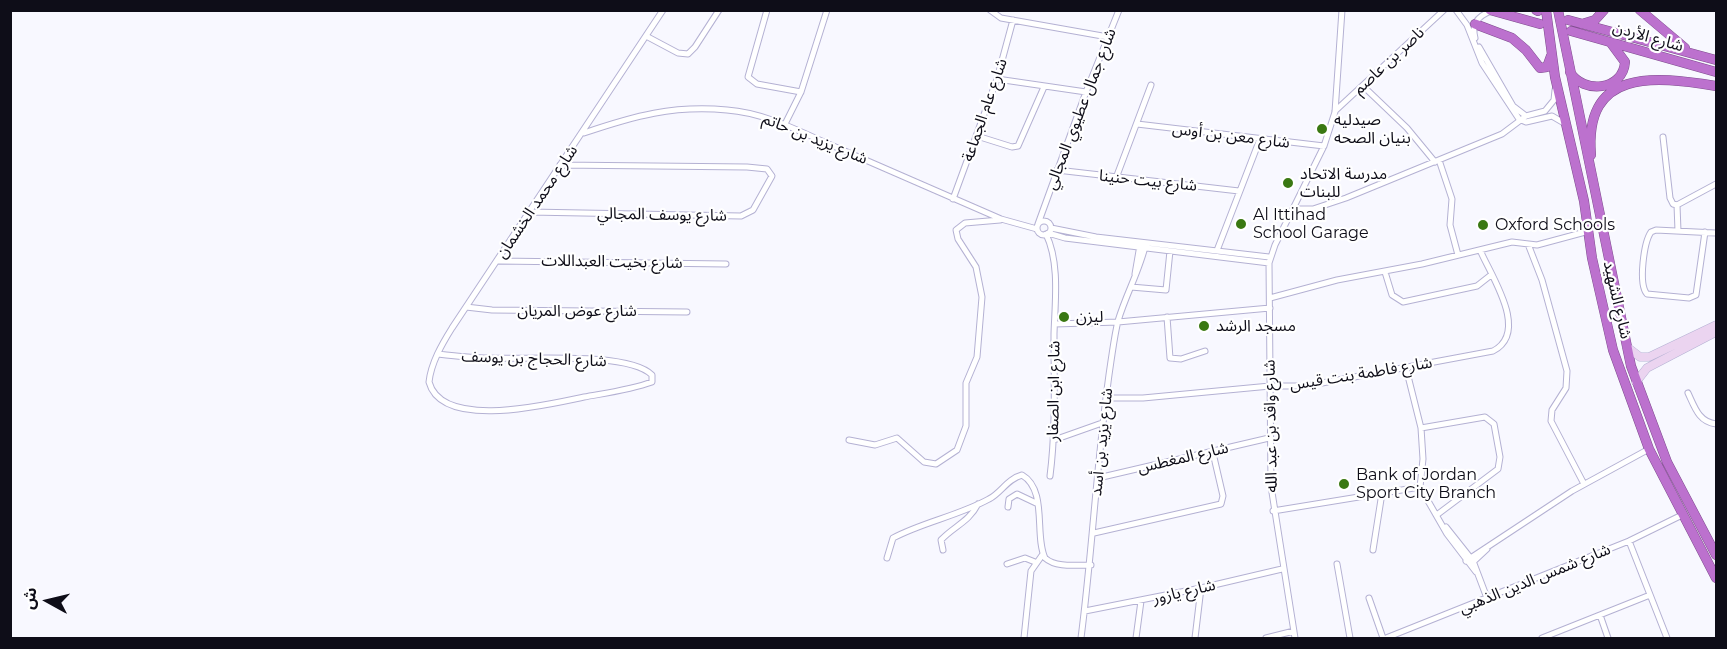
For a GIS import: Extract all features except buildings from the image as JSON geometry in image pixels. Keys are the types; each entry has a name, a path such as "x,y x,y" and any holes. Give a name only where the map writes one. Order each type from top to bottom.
{"highway":[{"name":"شارع الشهيد","path":"1546,10 1555,77 1568,127 1602,307 1613,350 1649,449 1716,578"},
{"name":"شارع الشهيد","path":"1558,10 1594,194 1636,382 1667,462 1716,555"},
{"path":"1581,24 1595,20 1605,10"},
{"path":"1640,10 1689,52"},
{"path":"1491,11 1540,24"},
{"name":"شارع الأردن","path":"1568,20 1716,60"},
{"path":"1471,25 1512,38 1540,68 1550,64 1551,53"},
{"name":"شارع الأردن","path":"1571,31 1716,72"},
{"path":"1567,64 1573,77 1583,84 1598,87 1614,82 1622,74 1625,62 1620,52 1609,42"},
{"path":"1594,194 1590,130 1597,108 1608,94 1621,85 1643,80 1714,86"}],"street":[{"name":"شارع محمد الخشمان","path":"439,398 429,382 438,354 466,307 583,134 663,10"},
{"path":"646,36 678,53 688,54 695,48 719,10"},
{"path":"767,10 748,77 757,84 801,92"},
{"path":"785,124 801,92 827,10"},
{"path":"990,10 995,16 1108,37"},
{"name":"شارع جمال عطيوي المجالي","path":"1038,227 1086,92 1119,10"},
{"path":"1038,227 1045,221 1048,232 1065,238 1269,260 1324,146 1335,112 1342,10"},
{"name":"ناصر بن عاصم","path":"1335,112 1444,10"},
{"path":"1456,10 1471,25 1479,48 1513,106 1524,119"},
{"path":"1471,25 1481,15 1491,11"},
{"name":"شارع عام الجماعة","path":"953,199 997,79 1013,20"},
{"path":"1295,209 1313,209 1346,198 1502,134 1524,119 1538,115 1550,106 1555,94 1555,77"},
{"path":"997,79 1086,92"},
{"path":"1116,178 1151,85"},
{"path":"1363,86 1407,128 1437,161 1452,199 1450,225 1458,255"},
{"path":"977,136 1012,147 1018,146 1044,87"},
{"name":"شارع يزيد بن حاتم","path":"583,134 634,116 679,109 739,111 785,124 1001,219 1038,227 1041,234 1048,232"},
{"path":"1524,119 1552,116 1568,127"},
{"name":"شارع معن بن أوس","path":"1137,124 1324,146"},
{"path":"1663,137 1670,198 1673,204 1677,205"},
{"path":"1216,254 1260,140"},
{"name":"شارع يوسف المجالي","path":"530,212 741,216 753,210 772,176 769,170 754,168 560,165"},
{"name":"شارع بيت حنينا","path":"1057,170 1239,191"},
{"path":"1677,205 1716,184"},
{"path":"1677,205 1678,231"},
{"name":"شارع جمال عطيوي المجالي","path":"1044,207 1045,221"},
{"path":"849,440 875,446 892,438 900,439 921,459 932,465 945,460 957,450 966,426 967,377 977,357 982,314 976,267 958,239 956,230 965,223 1001,219"},
{"path":"1705,232 1696,296 1689,298 1647,294 1641,280 1649,233 1656,230 1705,232 1716,233"},
{"path":"1270,298 1337,280 1385,272 1512,242 1542,244 1589,231"},
{"name":"شارع ابن الصفار","path":"1048,232 1052,251 1054,324 1054,440 1050,476"},
{"path":"1528,244 1542,280 1567,371 1566,388 1552,410 1551,421 1584,484"},
{"path":"1142,246 1170,251 1216,254"},
{"name":"شارع يزيد بن أسد","path":"1081,639 1091,565 1102,423 1118,322 1135,276 1142,246"},
{"path":"1385,272 1392,295 1400,301 1407,302 1477,286 1491,275 1480,250"},
{"path":"1131,287 1166,290 1170,251"},
{"name":"شارع واقد بن عبد الله","path":"1269,260 1269,438 1273,511 1296,639"},
{"name":"شارع بخيت العبداللات","path":"498,261 726,264"},
{"name":"شارع فاطمة بنت قيس","path":"1106,398 1143,398 1270,386 1306,386 1493,351 1504,344 1508,334 1506,305 1491,275"},
{"name":"شارع عوض المريان","path":"466,307 492,310 687,312"},
{"path":"1054,324 1118,322 1270,308"},
{"path":"1167,317 1170,358 1181,359 1205,351"},
{"path":"1647,368 1643,364 1645,358 1716,325"},
{"path":"1636,382 1647,368 1716,332"},
{"path":"1626,343 1631,351 1645,358"},
{"name":"شارع الحجاج بن يوسف","path":"438,354 491,358 604,360 639,368 651,373 654,379 626,389 508,411 474,410 439,398"},
{"path":"1406,368 1421,428 1423,459 1420,486 1446,527 1447,534 1470,561 1486,598"},
{"path":"1688,393 1701,418 1705,422 1716,424"},
{"path":"1421,428 1479,417 1485,417 1494,424 1500,457 1498,469 1438,514"},
{"path":"1054,440 1102,423"},
{"name":"شارع المغطس","path":"1098,478 1213,453 1269,438"},
{"path":"1470,561 1584,484 1649,449"},
{"path":"1094,533 1221,504 1223,496 1213,453"},
{"path":"887,558 889,544 893,538 922,524 978,504 995,495 1009,481 1022,475 1030,483 1036,503 1042,554 1050,563 1091,565"},
{"path":"1273,511 1420,486"},
{"path":"1373,550 1382,493"},
{"path":"1008,507 1009,499 1017,494 1036,503"},
{"path":"943,550 941,540 954,528 969,520 978,504"},
{"name":"شارع شمس الدين الذهبي","path":"1385,639 1629,541 1682,515"},
{"path":"1629,541 1667,639"},
{"path":"1024,639 1028,587 1035,562 1042,554"},
{"path":"1007,564 1025,558 1035,562"},
{"path":"1337,564 1350,639"},
{"name":"شارع يازور","path":"1085,611 1201,588 1282,568"},
{"path":"1195,639 1201,588"},
{"path":"1542,639 1650,595"},
{"path":"1369,598 1385,639"},
{"path":"1137,639 1141,601"},
{"path":"1599,615 1608,639"},
{"path":"1266,639 1294,631"},
{"path":"1405,632 1408,639"}],"place":[{"name":"صيدليه بنيان الصحه","path":"1322,129"},
{"name":"مدرسة الاتحاد للبنات","path":"1288,183"},
{"name":"Al Ittihad School Garage","path":"1241,224"},
{"name":"Oxford Schools","path":"1483,225"},
{"name":"ليزن","path":"1064,317"},
{"name":"مسجد الرشد","path":"1204,326"},
{"name":"Bank of Jordan Sport City Branch","path":"1344,484"}]}
